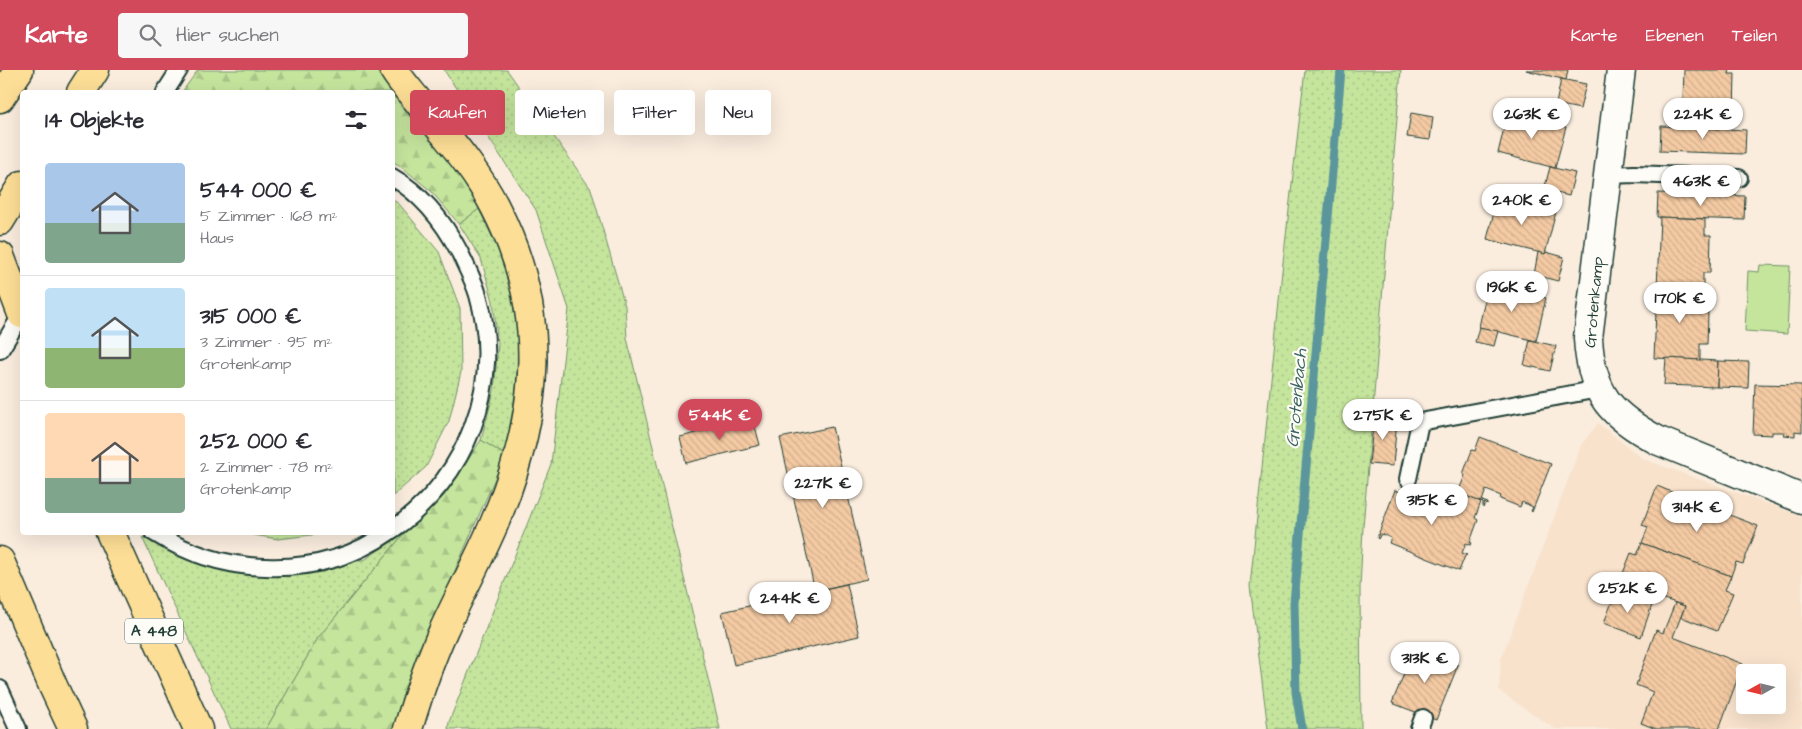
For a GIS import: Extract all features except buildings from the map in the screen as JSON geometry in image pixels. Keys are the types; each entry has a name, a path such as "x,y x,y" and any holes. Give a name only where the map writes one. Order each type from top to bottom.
{"highway":[{"path":"0,98 19,70"},
{"path":"82,90 95,70"},
{"path":"394,70 472,169 495,206 514,251 527,295 534,346 532,387 526,426 514,469 495,522 426,672 408,729"},
{"path":"0,221 20,188"},
{"path":"0,256 20,309"},
{"name":"A 448","path":"111,535 198,729"},
{"path":"0,561 73,729"}],"street":[{"name":"Grotenkamp","path":"1621,70 1588,338 1592,373 1613,411 1636,430 1802,498"}],"lane":[{"path":"166,90 179,70"},
{"path":"1609,175 1634,174 1739,178"},
{"path":"395,179 418,197 451,236 478,294 485,340 485,370 482,396 467,443 455,465 421,507 395,528"},
{"path":"0,350 20,317"},
{"path":"1408,479 1420,422 1599,388"},
{"path":"158,535 199,554 235,565 278,568 314,564 351,553 385,535"},
{"path":"0,689 18,729"}],"shaded area":[{"path":"1598,423 1643,459 1802,516 1802,723 1800,729 1555,729 1499,691 1501,659 1581,445"}],"green space":[{"path":"198,70 376,70 391,90 183,90"},
{"path":"444,70 507,70 521,90 515,90 515,135 553,135 591,189 625,306 627,338 720,729 448,729 449,722 551,464 569,309 536,210 487,135 505,135 505,90 457,90"},
{"path":"1305,70 1401,70 1363,527 1360,588 1361,729 1268,729 1250,586 1282,271"},
{"path":"395,98 410,117 410,135 426,135 450,163 479,209 459,224 431,191 395,163"},
{"path":"395,201 439,252 460,308 461,372 449,421 426,467 395,494"},
{"path":"479,209 506,266 519,333 518,388 505,455 481,440 494,391 498,343 493,301 481,259 459,224"},
{"path":"1760,265 1790,266 1787,334 1745,331 1748,271 1759,272"},
{"path":"481,440 505,455 419,654 395,729 266,729 318,638 406,531 444,496"},
{"path":"406,531 318,638 266,729 231,729 142,537 199,563 242,573 304,574 366,559"},
{"path":"253,535 311,535 278,539"}],"waterway":[{"name":"Grotenbach","path":"1302,729 1296,692 1294,603 1341,70"}]}
